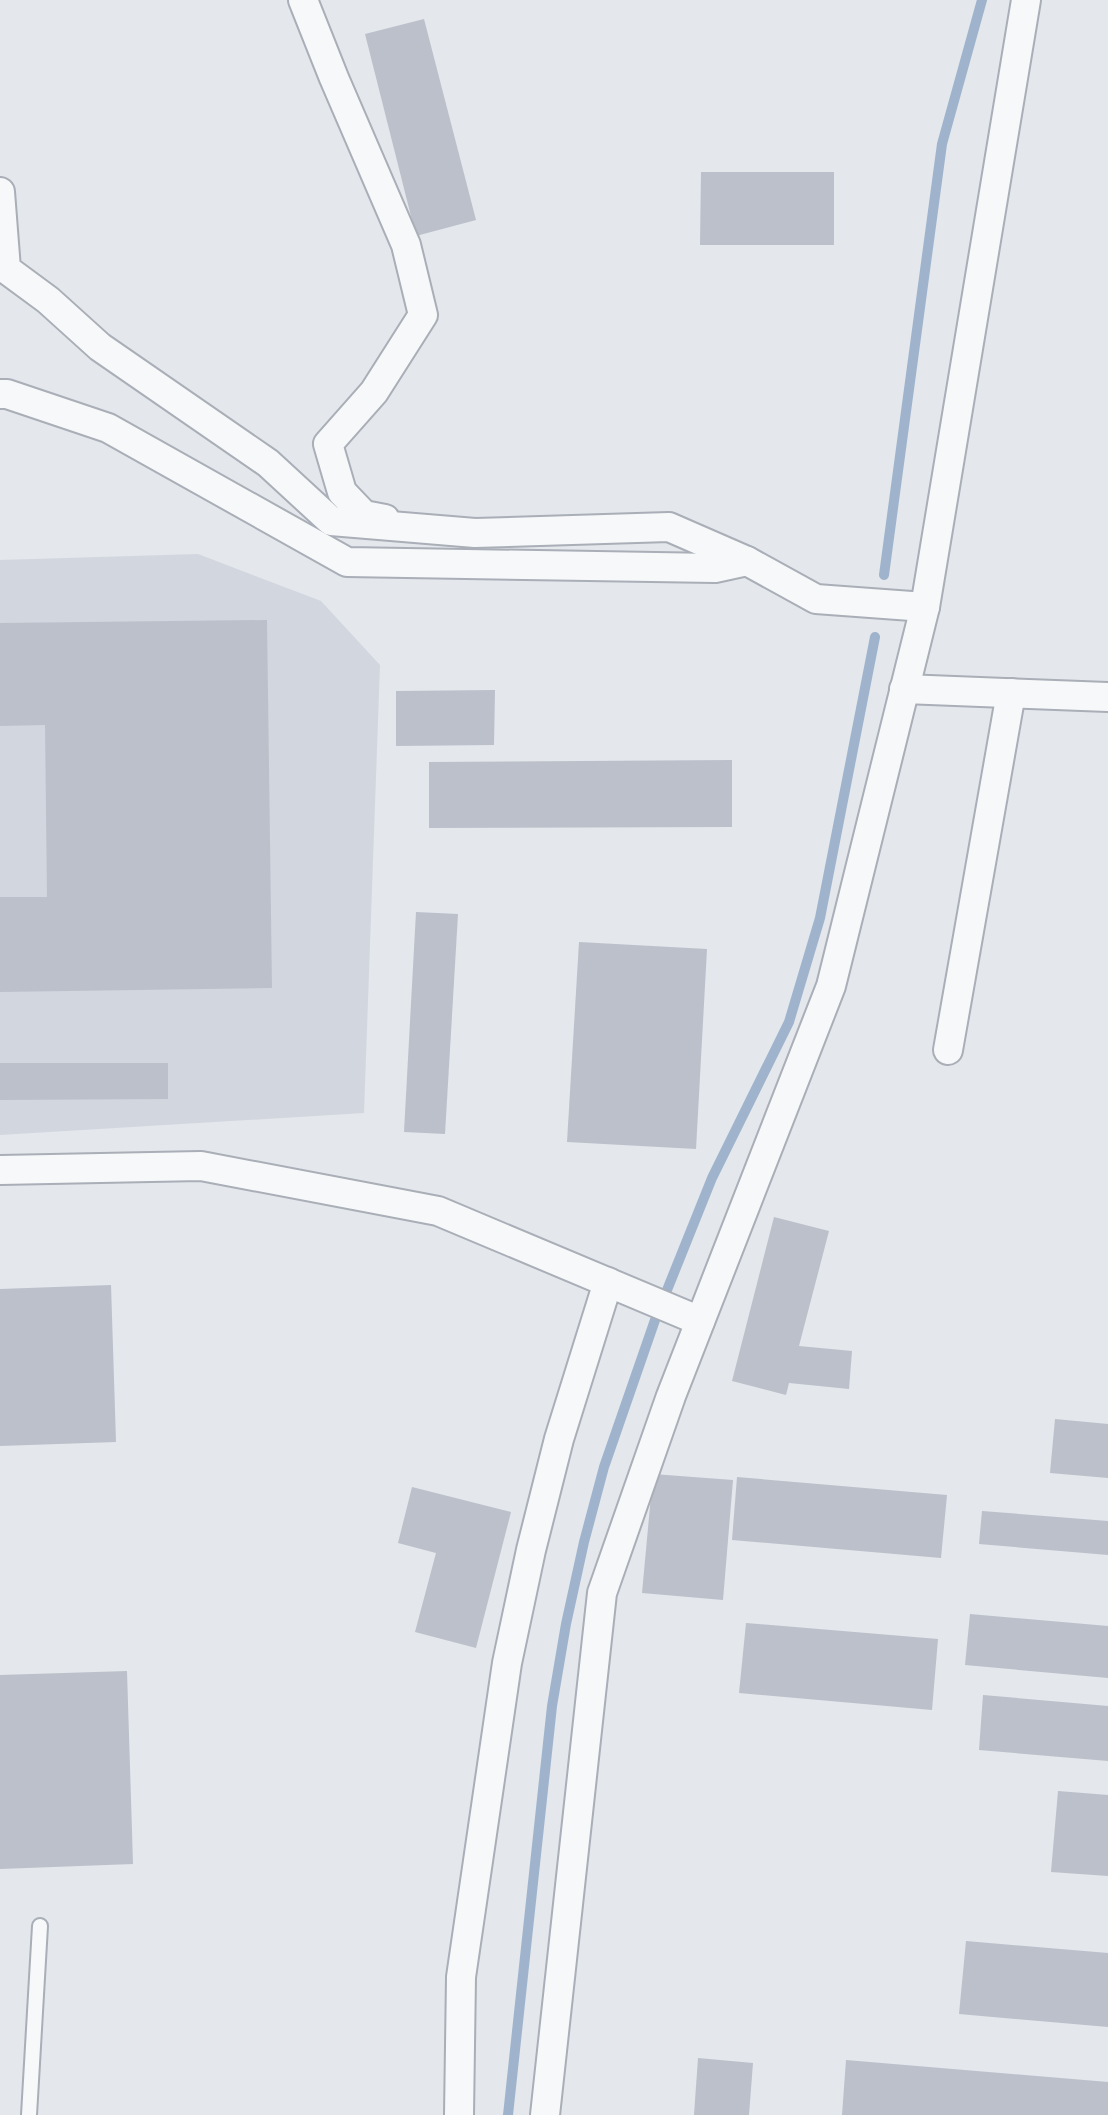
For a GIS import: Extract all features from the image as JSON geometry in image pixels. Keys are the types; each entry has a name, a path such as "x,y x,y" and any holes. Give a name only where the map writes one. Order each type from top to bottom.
{"street":[{"path":"303,0 406,245 423,315 374,392 328,444 342,492 364,515 475,533"},
{"path":"545,2115 602,1593 671,1396 688,1316 831,986 925,607 1026,0"},
{"path":"0,192 6,269 48,300 100,347 268,463 331,521 475,533 669,527 747,561 816,598 925,607"},
{"path":"0,394 7,394 108,428 347,562 715,568 747,561"},
{"path":"904,689 1108,697"},
{"path":"948,1050 1011,693"},
{"path":"0,1170 201,1166 438,1211 688,1316"},
{"path":"459,2115 461,1977 507,1662 559,1439 608,1282"}],"lane":[{"path":"29,2115 40,1926"}],"shaded area":[{"path":"198,554 321,601 380,665 364,1113 0,1135 0,560"}],"building":[{"path":"424,19 476,220 416,236 365,34"},
{"path":"701,172 834,172 834,245 700,245"},
{"path":"267,620 272,988 0,992 0,897 47,897 45,725 0,726 0,623"},
{"path":"495,690 494,745 396,746 396,691"},
{"path":"732,760 732,827 429,828 429,762"},
{"path":"416,912 458,914 445,1134 404,1132"},
{"path":"579,942 707,949 696,1149 567,1142"},
{"path":"0,1063 168,1063 168,1099 0,1100"},
{"path":"774,1217 829,1231 799,1346 852,1351 849,1389 789,1383 786,1395 732,1381"},
{"path":"111,1285 116,1442 0,1446 0,1289"},
{"path":"1055,1419 1108,1424 1108,1478 1050,1473"},
{"path":"653,1474 733,1480 723,1600 642,1593"},
{"path":"737,1477 947,1495 941,1558 732,1540"},
{"path":"412,1487 511,1512 476,1648 415,1632 436,1553 398,1543"},
{"path":"982,1511 1108,1521 1108,1555 979,1544"},
{"path":"970,1614 1108,1626 1108,1678 965,1665"},
{"path":"746,1623 938,1639 932,1710 739,1693"},
{"path":"127,1671 133,1864 0,1869 0,1675"},
{"path":"983,1695 1108,1706 1108,1761 979,1750"},
{"path":"1058,1791 1108,1795 1108,1876 1051,1872"},
{"path":"966,1941 1108,1953 1108,2027 959,2014"},
{"path":"698,2058 753,2063 749,2115 694,2115"},
{"path":"846,2060 1108,2082 1108,2115 842,2115"}],"waterway":[{"path":"884,575 942,144 982,0"},
{"path":"508,2115 552,1706 584,1542 604,1467 655,1320 712,1178 789,1022 820,918 875,637"}]}
